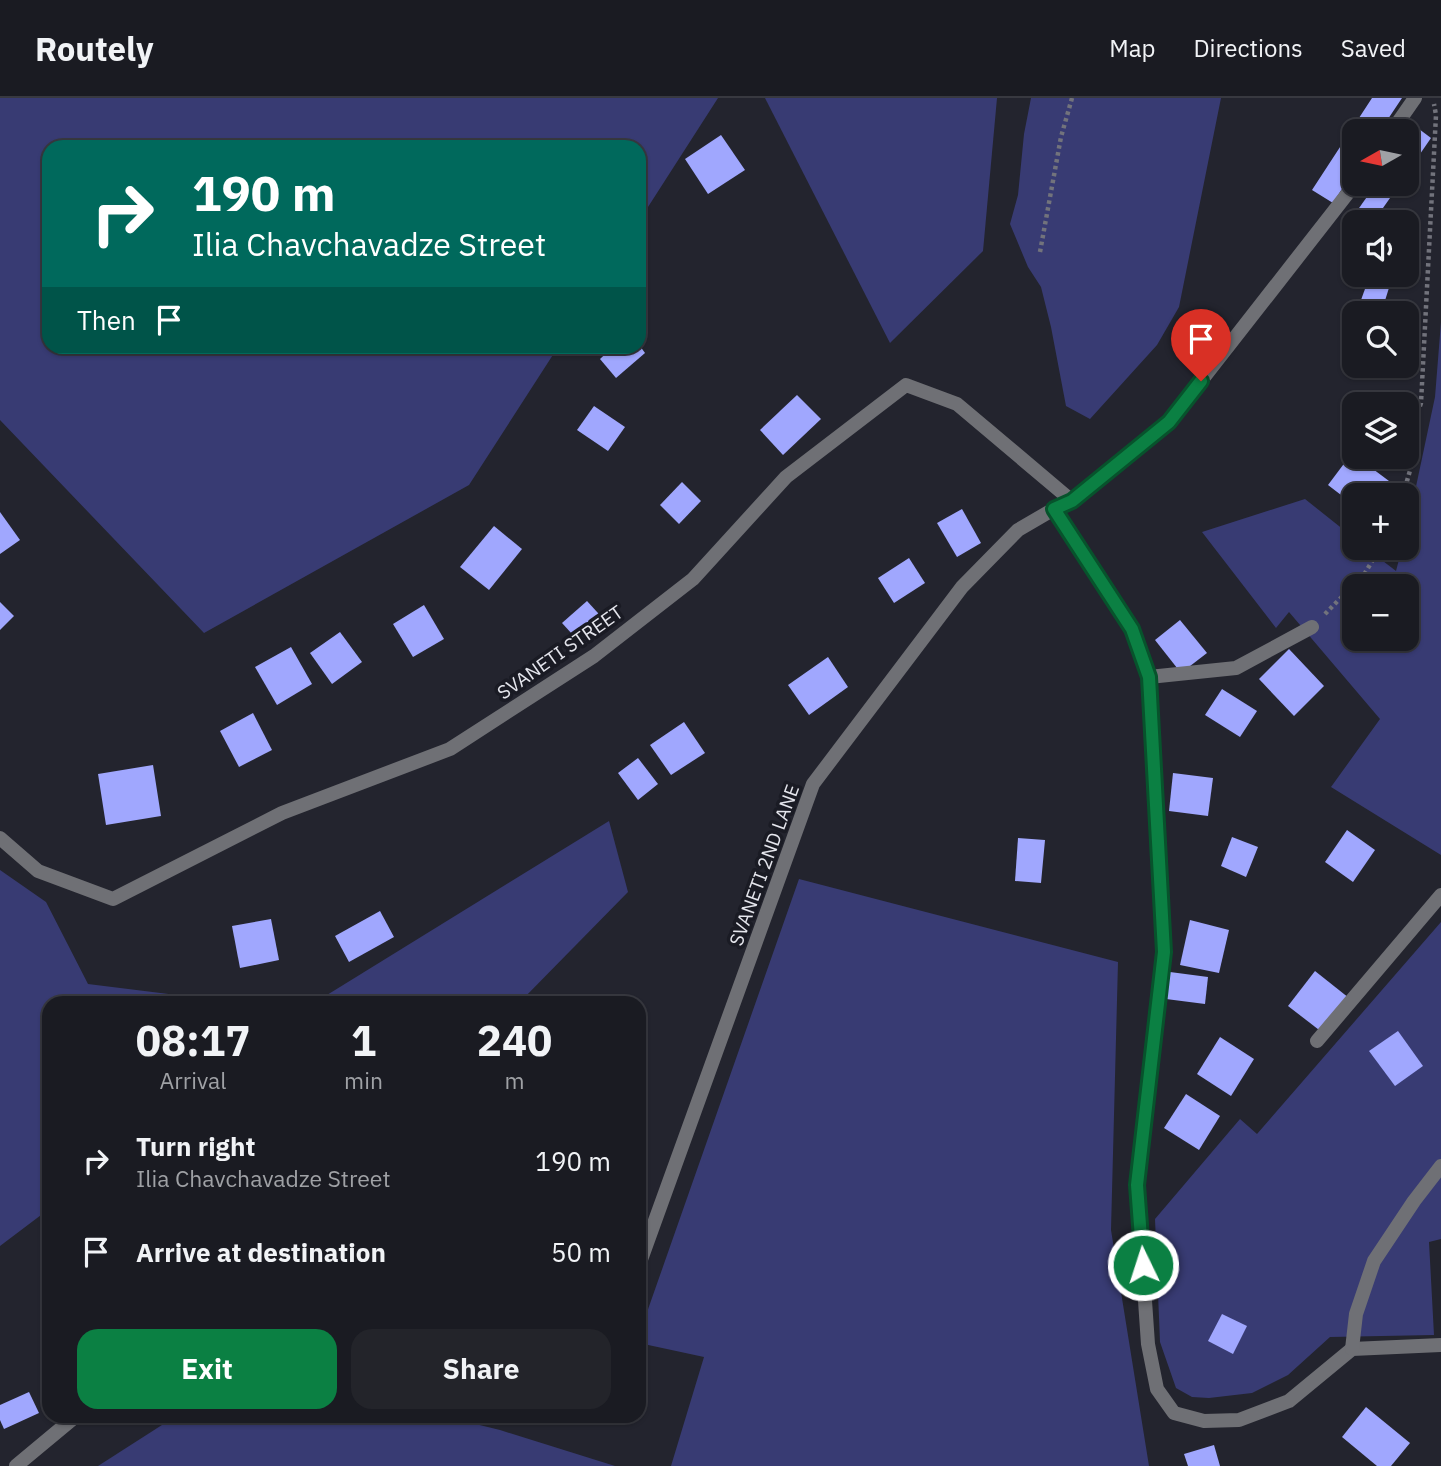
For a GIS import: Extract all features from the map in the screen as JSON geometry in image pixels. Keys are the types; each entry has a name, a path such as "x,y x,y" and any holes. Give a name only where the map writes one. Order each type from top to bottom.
{"street":[{"path":"1400,119 1415,98"},
{"name":"SVANETI 2ND LANE","path":"646,1246 813,784 962,587 1018,530 1072,501 1169,422 1347,196"},
{"name":"SVANETI STREET","path":"0,838 38,871 113,898 282,813 450,749 594,656 693,579 786,477 906,385 957,404 1072,501"},
{"path":"1054,509 1132,629 1149,677 1164,952 1137,1185 1148,1344 1157,1389 1174,1413 1204,1420 1239,1420 1289,1401 1352,1349 1441,1345"},
{"path":"1149,677 1236,668 1312,627"},
{"path":"1317,1041 1441,895"},
{"path":"1352,1349 1356,1314 1374,1261 1441,1166"},
{"path":"16,1466 68,1423"}],"path":[{"path":"1041,252 1060,137 1072,98"},
{"path":"1405,483 1410,467 1413,427 1420,403 1436,115 1432,98"},
{"path":"1312,627 1365,573 1373,560"}],"shaded area":[{"path":"0,98 718,98 646,210 646,140 42,140 42,354 553,354 469,485 204,633 0,420"},
{"path":"765,98 997,98 983,251 890,343"},
{"path":"1031,98 1221,98 1179,307 1157,345 1090,419 1066,406 1041,287 1028,267 1010,224 1018,195 1024,134"},
{"path":"1441,322 1441,855 1331,787 1380,719 1289,612 1276,628 1202,532 1305,499 1342,528 1342,560 1382,560 1396,571 1399,560 1419,560 1419,483 1417,483 1435,397"},
{"path":"609,821 628,892 526,996 325,996"},
{"path":"0,870 46,902 88,984 185,996 42,996 42,1214 0,1246"},
{"path":"799,879 1118,962 1111,1230 1149,1466 671,1466 704,1357 646,1345 646,1315"},
{"path":"1441,922 1441,1239 1429,1242 1434,1335 1330,1337 1288,1375 1252,1393 1209,1398 1192,1397 1176,1388 1160,1342 1155,1219 1240,1119 1257,1134"},
{"path":"165,1423 472,1423 615,1466 98,1466"}],"building":[{"path":"1372,98 1402,98 1388,119 1358,119"},
{"path":"1419,129 1431,138 1419,156"},
{"path":"721,135 745,170 708,194 685,159"},
{"path":"1342,144 1342,189 1333,203 1312,190"},
{"path":"1368,196 1391,196 1382,210 1358,210"},
{"path":"1366,287 1389,287 1385,301 1361,300"},
{"path":"605,354 644,354 616,378 600,359"},
{"path":"797,395 821,419 783,455 760,430"},
{"path":"594,406 625,427 608,451 577,430"},
{"path":"1342,466 1342,469 1373,469 1389,481 1342,483 1342,496 1328,485"},
{"path":"682,482 701,501 679,524 660,505"},
{"path":"962,509 981,543 957,557 937,523"},
{"path":"0,512 20,540 0,554"},
{"path":"494,526 522,549 489,590 460,567"},
{"path":"909,558 925,583 894,603 878,578"},
{"path":"587,601 608,624 583,646 562,623"},
{"path":"0,602 14,616 0,630"},
{"path":"424,605 444,639 413,657 393,624"},
{"path":"1180,620 1207,653 1181,673 1155,640"},
{"path":"340,632 362,662 332,684 310,653"},
{"path":"291,647 312,684 277,705 255,667"},
{"path":"1289,649 1324,686 1294,716 1259,679"},
{"path":"828,657 848,687 809,715 788,685"},
{"path":"1222,689 1257,711 1240,737 1205,715"},
{"path":"253,713 272,750 239,767 220,731"},
{"path":"684,722 705,753 671,775 650,745"},
{"path":"638,758 658,784 638,800 618,773"},
{"path":"153,765 161,816 106,825 98,774"},
{"path":"1173,773 1213,778 1208,816 1169,811"},
{"path":"1347,830 1375,850 1353,882 1325,862"},
{"path":"1232,837 1258,847 1246,877 1221,866"},
{"path":"1018,838 1045,840 1041,883 1015,881"},
{"path":"380,911 394,937 349,962 335,936"},
{"path":"271,919 279,960 240,968 232,926"},
{"path":"1190,920 1229,930 1219,973 1180,965"},
{"path":"1315,971 1349,998 1323,1033 1288,1006"},
{"path":"1170,972 1208,977 1205,1004 1166,999"},
{"path":"1398,1031 1423,1066 1395,1086 1369,1051"},
{"path":"1220,1037 1254,1059 1231,1096 1197,1074"},
{"path":"1186,1094 1220,1116 1199,1150 1164,1128"},
{"path":"1222,1314 1247,1326 1233,1354 1208,1341"},
{"path":"29,1392 39,1413 4,1429 0,1420 0,1405"},
{"path":"1366,1407 1410,1443 1391,1466 1377,1466 1342,1437"},
{"path":"1214,1445 1220,1466 1188,1466 1184,1454"}],"route":[{"path":"1143,1265 1137,1185 1164,952 1149,677 1132,629 1054,509 1072,501 1169,422 1201,381"}]}
